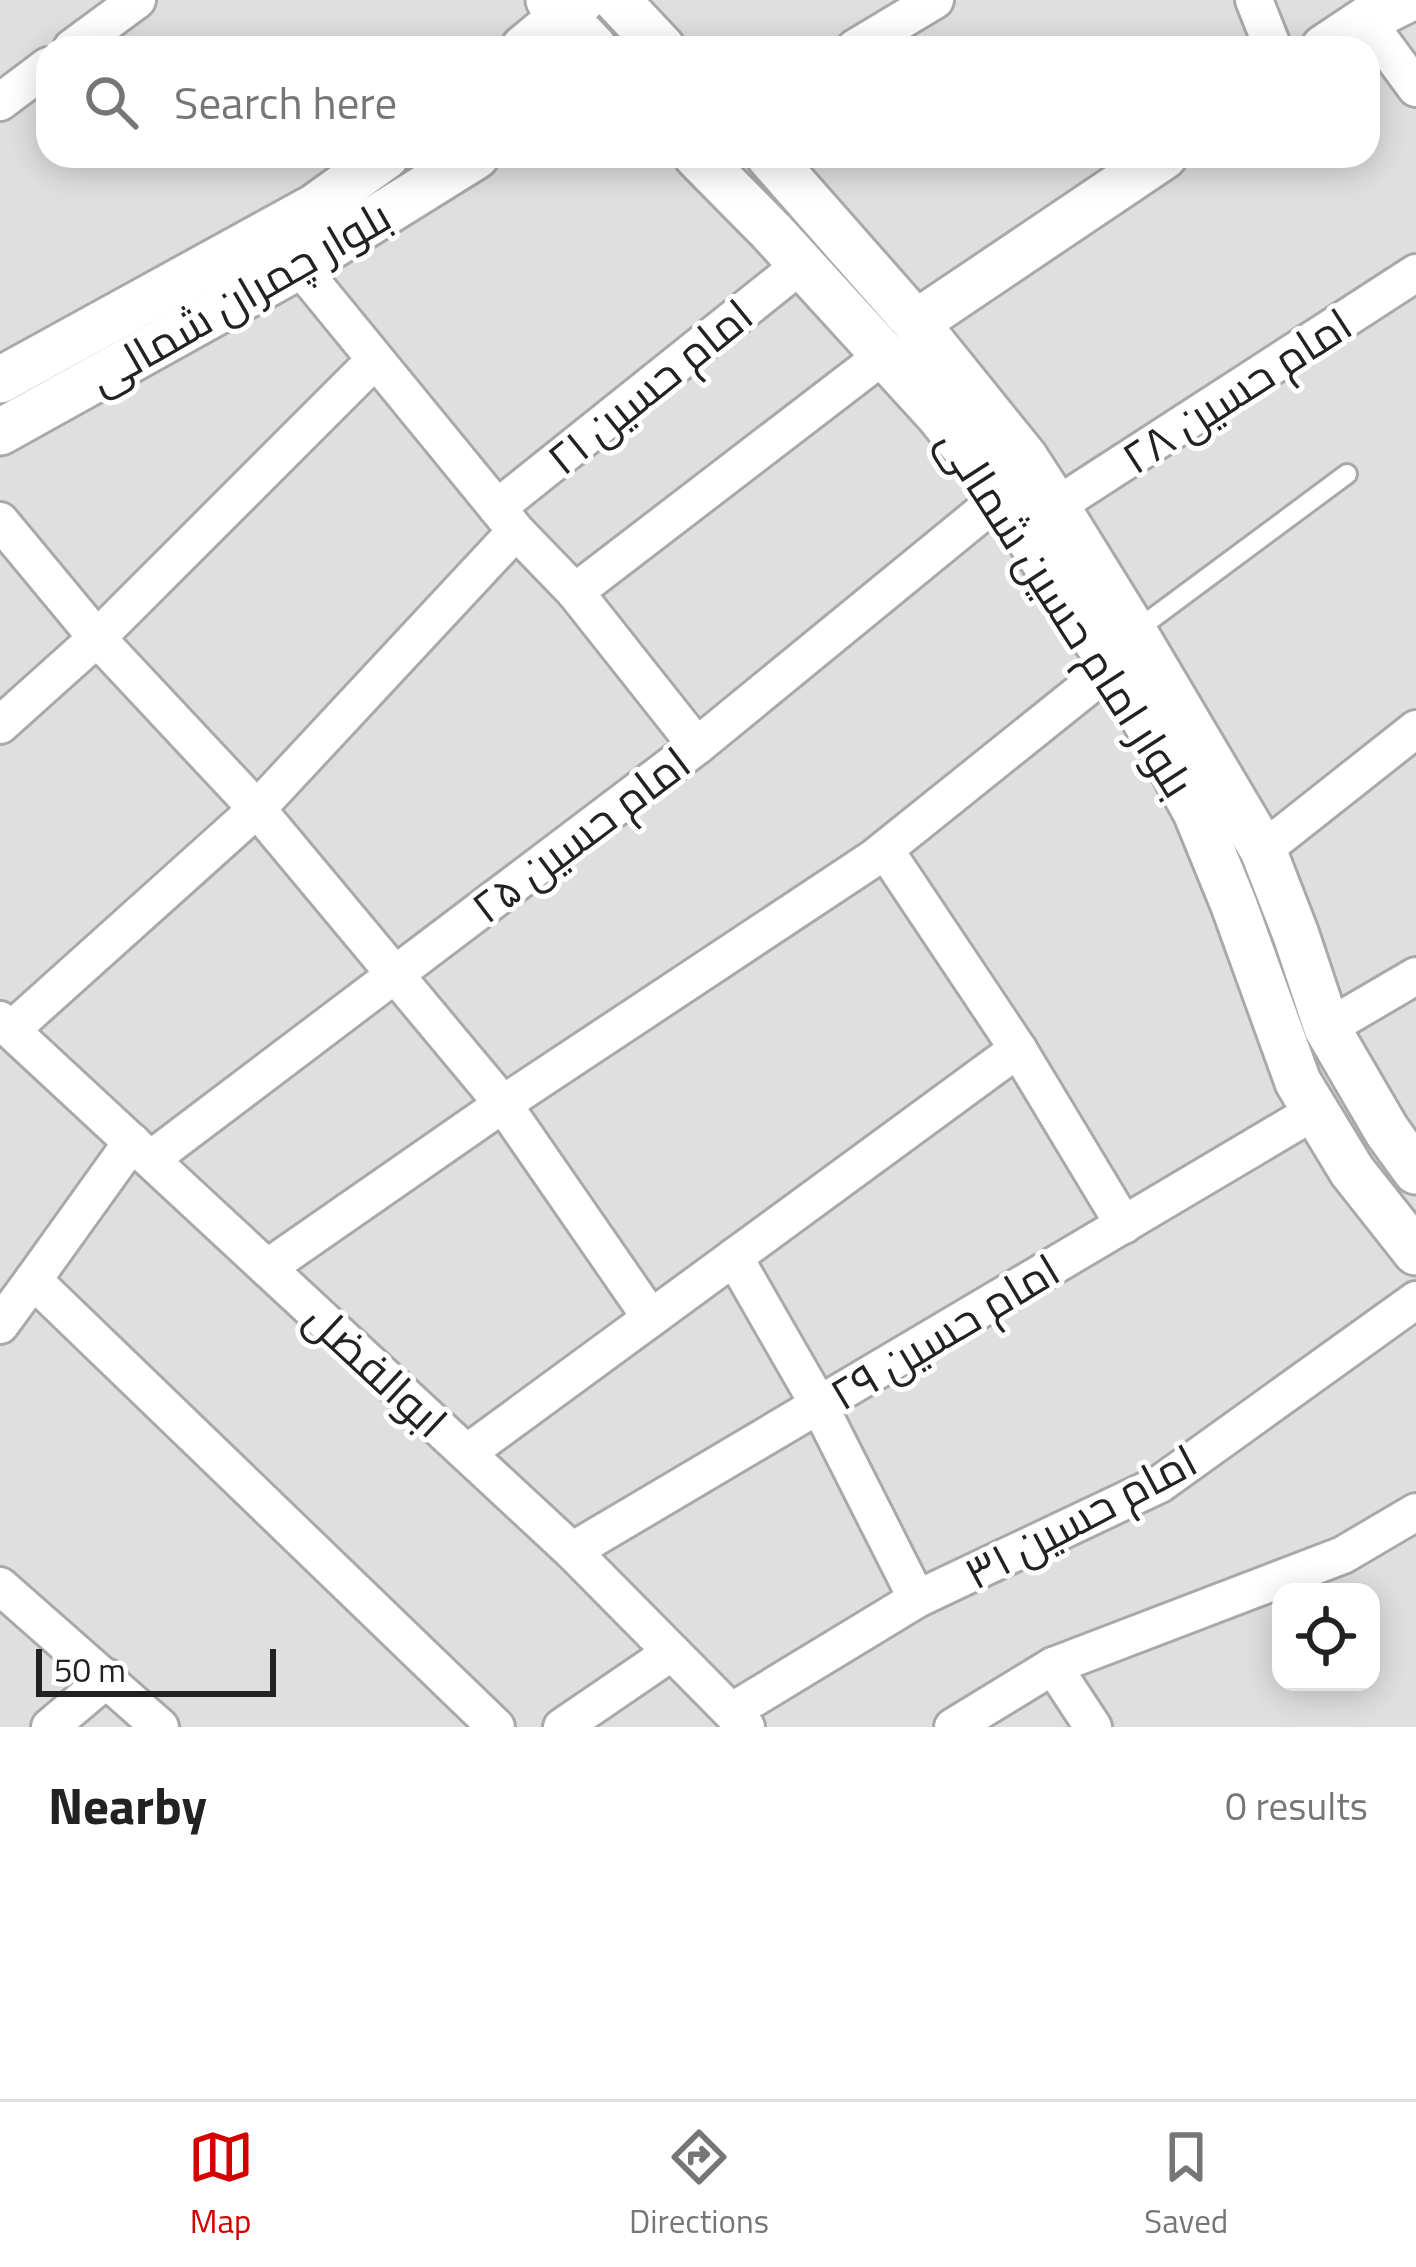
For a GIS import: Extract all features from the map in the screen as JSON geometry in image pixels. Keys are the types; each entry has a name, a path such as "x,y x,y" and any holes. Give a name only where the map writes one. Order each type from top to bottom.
{"street":[{"path":"84,36 102,17 137,0"},
{"path":"875,36 935,0"},
{"path":"1254,0 1269,36"},
{"path":"1344,36 1386,10 1416,88"},
{"path":"542,36 572,16"},
{"path":"0,101 36,75"},
{"name":"بلوار چمران شمالی","path":"0,380 315,207 369,168"},
{"name":"بلوار چمران شمالی","path":"0,432 299,266 457,168"},
{"name":"بلوار امام حسین شمالی","path":"709,168 802,264 900,339 1025,458 1056,506 1196,812 1298,1082 1352,1171 1416,1252"},
{"name":"بلوار امام حسین شمالی","path":"778,168 900,339 938,414 1123,649 1263,850 1327,1028 1416,1171"},
{"path":"575,592 900,339 1147,168"},
{"name":"امام حسین ۲۱","path":"6,1025 257,809 507,520 802,264"},
{"path":"299,266 507,520 575,592 697,746"},
{"name":"امام حسین ۲۸","path":"1056,506 1416,273"},
{"path":"0,724 97,638 375,359"},
{"name":"امام حسین ۲۵","path":"0,1325 141,1151 395,975 697,746 1001,497"},
{"path":"0,521 97,638 257,809 503,1104 651,1318"},
{"path":"267,1268 503,1104 885,850 1123,649"},
{"path":"1263,850 1416,729"},
{"path":"885,850 1018,1049 1124,1225"},
{"path":"1327,1028 1416,976"},
{"name":"ابوالفضل","path":"6,1025 572,1551 739,1720"},
{"path":"466,1453 1018,1049"},
{"name":"امام حسین ۲۹","path":"572,1551 1316,1111"},
{"path":"734,1257 819,1405 917,1599"},
{"path":"33,1280 496,1727"},
{"name":"امام حسین ۳۱","path":"739,1720 917,1599 1160,1484 1416,1300"},
{"path":"953,1727 1053,1666 1343,1555 1416,1513"},
{"path":"0,1586 160,1727"},
{"path":"562,1727 671,1652"},
{"path":"1053,1666 1093,1727"},
{"path":"50,1727 107,1678"}],"lane":[{"path":"1123,649 1347,474"}],"shaded area":[{"path":"0,0 1416,0 1416,1727 0,1727"}]}
